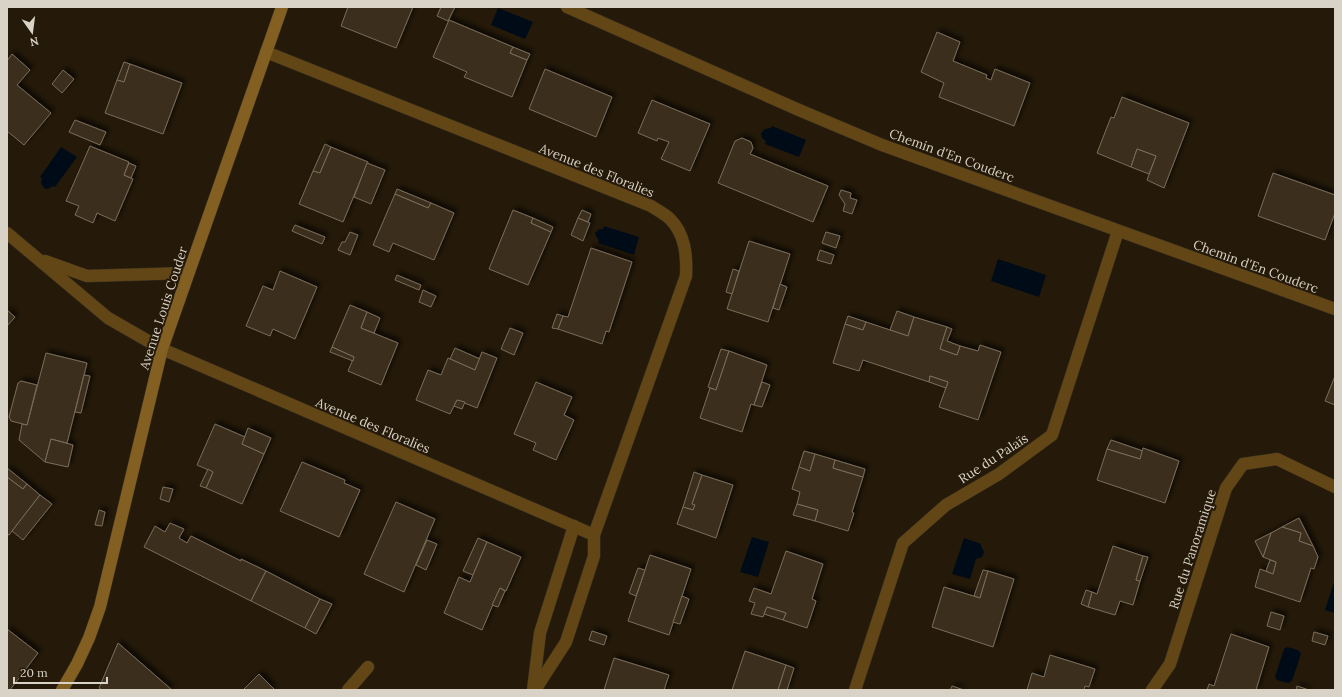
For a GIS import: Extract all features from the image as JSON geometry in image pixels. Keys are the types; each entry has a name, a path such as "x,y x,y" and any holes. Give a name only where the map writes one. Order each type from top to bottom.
{"street":[{"name":"Avenue Louis Couder","path":"62,690 77,664 89,638 100,607 162,349 282,7"},
{"name":"Chemin d'En Couderc","path":"567,7 799,110 882,145 1118,232 1335,309"},
{"name":"Avenue des Floralies","path":"266,52 651,206 670,219 681,234 687,255 686,276 594,534 594,556 566,642 534,690"},
{"name":"Rue du Palaïs","path":"855,690 903,543 946,505 998,474 1052,435 1118,232"},
{"name":"Avenue des Floralies","path":"7,233 108,318 162,349 594,534"},
{"path":"36,257 87,276 188,273"},
{"name":"Rue du Panoramique","path":"1152,690 1170,664 1226,488 1243,464 1276,459 1335,487"},
{"name":"Avenue des Floralies","path":"534,690 540,633 574,526"},
{"path":"348,690 368,667"}],"water":[{"path":"498,8 533,22 525,39 491,25"},
{"path":"772,126 806,140 799,157 765,144 766,141 762,138 761,133 765,129 771,128"},
{"path":"61,147 77,157 55,187 53,186 48,189 44,188 41,183 42,178 40,177"},
{"path":"604,226 639,237 634,255 598,243 599,240 595,233 599,229 603,229"},
{"path":"998,259 1046,275 1039,297 991,281"},
{"path":"752,537 769,542 758,577 740,572"},
{"path":"964,538 981,544 984,552 982,557 976,559 970,579 952,574"},
{"path":"1335,579 1335,613 1325,610"},
{"path":"1287,647 1298,650 1301,654 1292,681 1288,683 1277,680 1275,677 1284,649"}],"building":[{"path":"348,7 413,7 396,48 341,26"},
{"path":"441,7 455,7 448,21 437,16"},
{"path":"449,20 513,47 510,53 527,60 512,97 464,77 467,72 433,57"},
{"path":"937,32 960,42 953,61 987,75 986,78 991,80 995,69 1030,83 1014,126 939,97 944,83 921,72"},
{"path":"513,47 530,54 527,60 510,53"},
{"path":"12,54 30,70 17,85 51,113 24,145 7,131 7,61"},
{"path":"124,62 130,64 124,82 117,80"},
{"path":"130,64 182,83 163,134 105,113 117,80 124,82"},
{"path":"545,69 612,97 596,137 529,109"},
{"path":"63,70 74,79 62,93 52,84"},
{"path":"1122,97 1189,123 1164,188 1147,180 1156,156 1137,149 1131,167 1097,153 1111,117 1114,118"},
{"path":"652,100 710,124 690,171 661,159 669,142 658,138 657,141 638,133"},
{"path":"75,120 106,132 100,145 69,132"},
{"path":"742,138 751,142 753,148 750,154 828,186 813,222 718,183 735,141"},
{"path":"325,144 331,147 320,173 313,171"},
{"path":"90,146 129,162 124,175 133,179 115,221 97,213 93,223 75,215 79,206 66,201"},
{"path":"331,147 368,162 343,222 299,204 313,171 320,173"},
{"path":"1137,149 1156,156 1149,174 1131,167"},
{"path":"129,163 136,166 131,178 124,175"},
{"path":"367,163 385,170 371,204 354,197"},
{"path":"1273,173 1335,195 1335,213 1325,240 1258,216"},
{"path":"397,189 431,203 428,208 395,194"},
{"path":"841,190 851,193 850,198 857,200 852,214 843,211 845,204 839,195"},
{"path":"395,194 428,208 431,203 454,213 434,260 393,243 389,252 373,245"},
{"path":"513,210 533,218 531,223 551,232 528,285 489,269"},
{"path":"582,210 591,214 588,222 578,218"},
{"path":"533,218 553,227 551,232 531,223"},
{"path":"578,218 590,223 583,241 571,235"},
{"path":"295,225 325,237 322,244 292,231"},
{"path":"350,232 358,235 350,255 338,250 342,242 345,242"},
{"path":"826,232 840,236 836,248 822,243"},
{"path":"749,241 790,254 768,322 727,309"},
{"path":"591,248 632,262 609,332 606,331 602,344 558,329 563,316 568,317"},
{"path":"820,250 834,255 831,264 817,260"},
{"path":"733,269 739,271 732,294 726,292"},
{"path":"280,271 317,287 295,339 273,329 270,336 246,326 263,286 273,290"},
{"path":"397,275 421,285 419,290 395,280"},
{"path":"780,284 787,287 779,310 773,308"},
{"path":"423,290 436,296 431,307 419,302"},
{"path":"350,305 367,312 361,328 398,343 381,385 348,371 354,357 332,347"},
{"path":"7,310 15,317 7,326"},
{"path":"897,311 914,317 908,336 890,330"},
{"path":"367,312 380,318 374,333 361,328"},
{"path":"557,314 563,316 558,329 552,328"},
{"path":"848,316 866,322 863,330 845,324"},
{"path":"914,317 947,327 940,349 957,355 960,346 978,351 980,345 1001,352 978,420 939,407 948,382 930,376 929,382 863,360 859,371 833,363 845,324 863,330 866,322 908,336"},
{"path":"947,327 952,329 947,341 960,346 957,355 940,349"},
{"path":"510,328 523,333 514,355 501,349"},
{"path":"332,347 354,357 353,361 330,352"},
{"path":"455,348 480,359 475,370 450,359"},
{"path":"721,349 729,351 716,390 708,387"},
{"path":"729,351 767,365 754,405 751,404 742,432 700,418 710,388 716,390"},
{"path":"482,352 497,358 477,408 457,400 450,414 416,400 428,370 441,375 448,358 475,370"},
{"path":"46,353 87,363 67,443 51,439 45,462 19,440 22,424 27,425"},
{"path":"84,375 90,376 81,413 75,412"},
{"path":"930,376 948,382 946,388 929,382"},
{"path":"1335,376 1335,405 1325,401"},
{"path":"21,381 37,385 27,425 11,421 9,417 18,383"},
{"path":"536,382 572,397 564,415 574,420 556,460 533,450 536,443 514,434"},
{"path":"762,382 770,385 762,407 754,405"},
{"path":"457,400 465,402 462,409 454,406"},
{"path":"215,424 245,437 242,444 264,454 242,504 206,488 213,472 197,465"},
{"path":"248,428 271,438 264,454 242,444"},
{"path":"51,439 73,445 68,467 45,462"},
{"path":"1111,440 1143,451 1140,459 1107,449"},
{"path":"1143,448 1179,461 1165,503 1097,480 1107,449 1140,459"},
{"path":"804,451 815,454 810,471 799,467"},
{"path":"815,454 835,460 833,468 863,477 852,512 854,513 848,531 815,521 818,510 797,504 800,492 792,489 799,467 810,471"},
{"path":"835,460 865,469 863,477 833,468"},
{"path":"302,462 345,480 344,483 360,490 339,537 280,511"},
{"path":"7,468 27,484 23,489 7,477"},
{"path":"208,469 213,472 206,488 200,486"},
{"path":"694,472 702,475 692,504 695,505 693,510 683,507"},
{"path":"702,475 733,485 716,538 677,524 683,507 693,510 695,505 692,504"},
{"path":"7,477 23,489 27,484 40,495 9,535 7,534"},
{"path":"163,487 173,489 169,502 160,499"},
{"path":"40,495 52,504 23,540 12,531"},
{"path":"396,502 435,519 404,592 364,574"},
{"path":"797,504 818,510 815,521 793,515"},
{"path":"99,510 105,512 102,526 95,525"},
{"path":"1299,518 1313,546 1299,541 1301,533 1282,527"},
{"path":"170,523 184,529 179,538 187,543 191,536 241,561 241,559 266,571 251,601 144,547 155,526 165,532"},
{"path":"1282,527 1301,533 1299,541 1313,546 1318,557 1314,569 1311,568 1300,602 1255,587 1260,569 1273,574 1276,562 1263,557 1271,533"},
{"path":"1271,533 1263,557 1255,541"},
{"path":"478,538 487,542 473,575 463,571"},
{"path":"427,540 437,544 426,570 416,565"},
{"path":"487,542 521,557 506,591 500,588 482,630 444,613 459,577 470,582"},
{"path":"1113,546 1143,556 1136,580 1140,581 1133,605 1120,601 1115,615 1088,607 1092,592 1097,594"},
{"path":"786,551 823,564 812,599 816,601 807,628 783,620 786,613 767,607 763,617 751,614 755,603 749,601 754,588 771,594"},
{"path":"650,555 691,569 669,635 628,621"},
{"path":"1143,556 1148,557 1140,581 1136,580"},
{"path":"1270,560 1276,562 1273,574 1266,571"},
{"path":"638,568 645,570 636,596 629,593"},
{"path":"983,570 988,571 980,598 974,596"},
{"path":"266,571 320,599 305,628 251,601"},
{"path":"988,571 1014,579 993,647 932,627 944,587 980,598"},
{"path":"500,588 505,591 498,607 492,605"},
{"path":"1086,590 1092,592 1088,607 1081,604"},
{"path":"682,596 689,599 680,624 673,622"},
{"path":"320,599 332,604 316,634 305,628"},
{"path":"767,607 786,613 783,620 764,614"},
{"path":"1271,612 1284,616 1280,630 1267,626"},
{"path":"7,629 38,653 10,690 7,690"},
{"path":"592,631 607,636 604,645 589,640"},
{"path":"1314,632 1328,636 1325,645 1312,641"},
{"path":"1231,634 1269,647 1256,690 1207,690 1209,684 1214,686"},
{"path":"118,643 172,690 102,690 99,688"},
{"path":"745,651 786,665 778,690 732,690"},
{"path":"1050,655 1095,669 1089,687 1085,686 1084,690 1027,690 1032,673 1044,677"},
{"path":"614,658 669,675 664,690 604,690"},
{"path":"786,665 794,668 787,690 778,690"},
{"path":"259,674 275,690 243,690"},
{"path":"952,686 964,690 950,690"},
{"path":"1297,686 1309,690 1296,690"}]}
